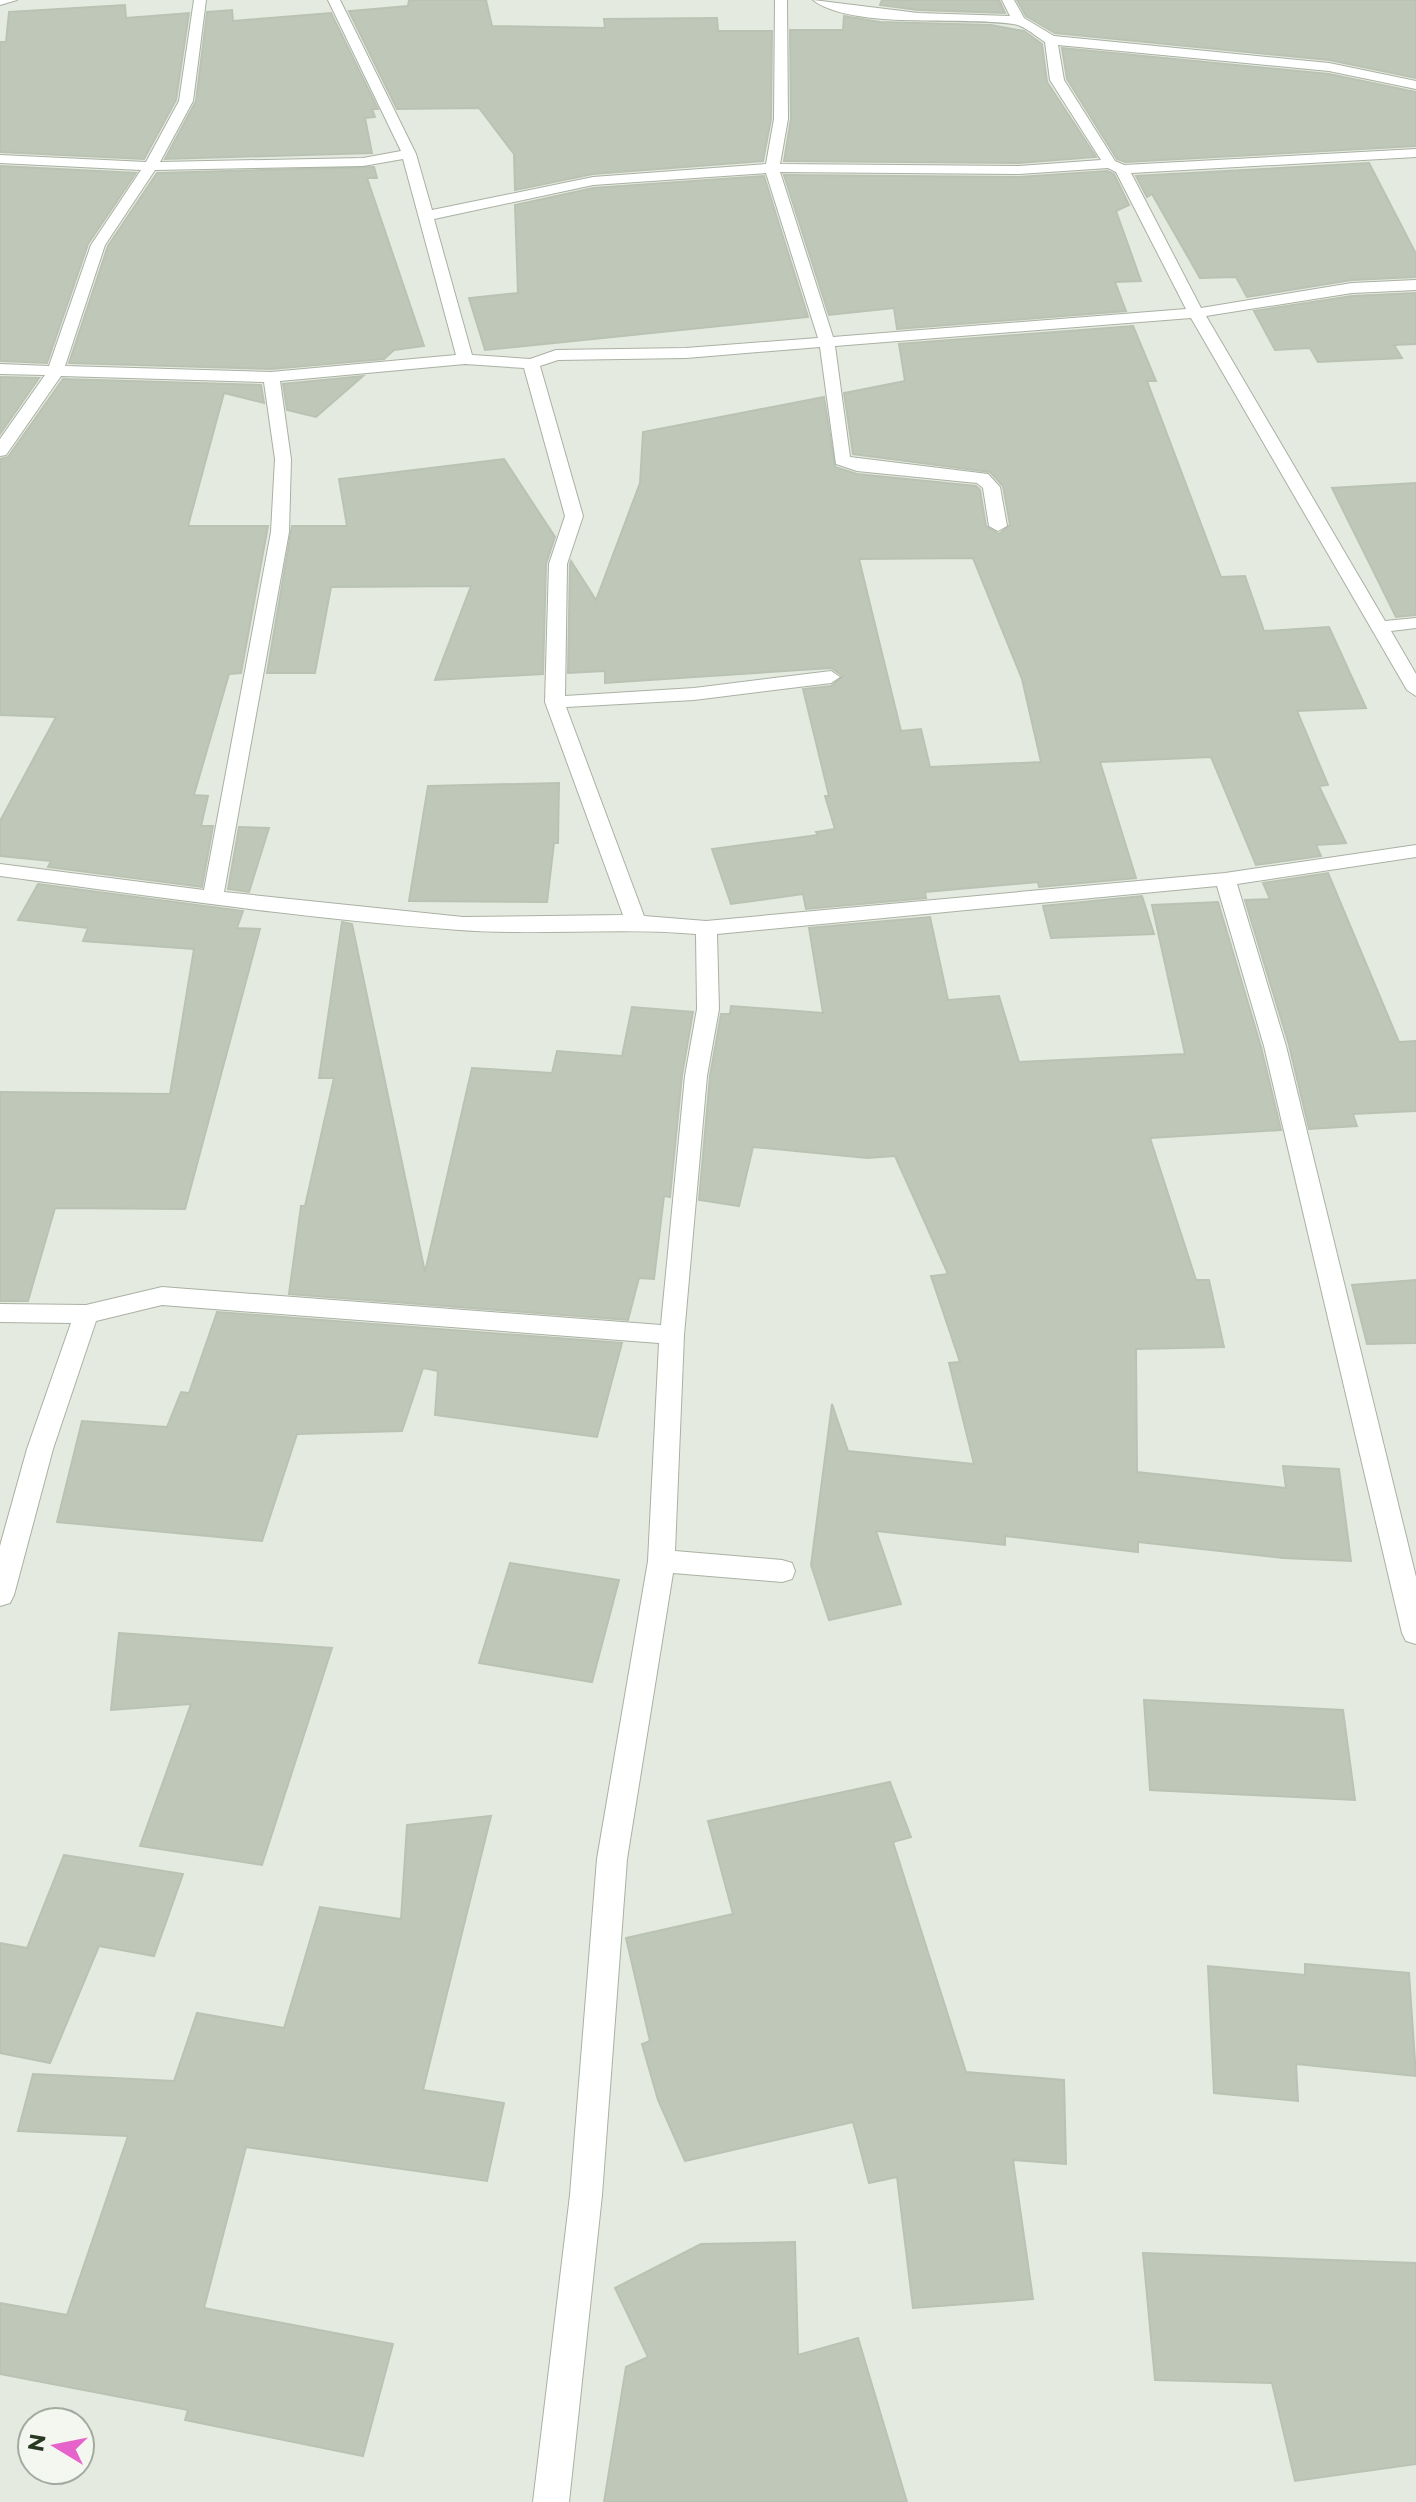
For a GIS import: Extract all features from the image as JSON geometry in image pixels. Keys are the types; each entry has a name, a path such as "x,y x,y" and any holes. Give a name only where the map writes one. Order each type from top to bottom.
{"street":[{"path":"0,1 11,0"},
{"path":"0,451 55,372 98,245 151,166 186,101 200,0"},
{"path":"334,0 409,154 465,359"},
{"path":"781,0 781,119 772,168 827,342 842,460 857,466 982,478 991,487 998,526"},
{"path":"819,0 841,8 933,17 1019,20"},
{"path":"1008,0 1019,20 1051,40 1329,67 1416,85"},
{"path":"1051,40 1057,80 1116,167 1196,313 1416,690"},
{"path":"426,216 593,181 772,168 1019,170 1416,153"},
{"path":"0,159 151,166 363,162 409,154"},
{"path":"0,369 271,377 465,359 531,364 556,355 686,353 1196,313 1352,288 1416,285"},
{"path":"531,364 574,516 558,564 555,702 636,922"},
{"path":"213,897 280,532 283,459 271,377"},
{"path":"1381,627 1416,623"},
{"path":"555,702 694,694 831,677"},
{"path":"0,870 463,924 636,922 706,928 1225,879 1416,851"},
{"path":"1225,879 1275,1046 1416,1633"},
{"path":"551,2502 586,2195 612,1859 661,1561 672,1335 696,1076 708,1009 706,928"},
{"path":"0,1313 86,1314 162,1296 672,1335"},
{"path":"0,1595 40,1449 86,1314"},
{"path":"661,1561 782,1571"}],"building":[{"path":"409,0 486,0 492,26 605,28 604,19 717,18 718,31 772,31 771,119 763,161 593,174 515,190 514,154 479,108 397,109 349,11 408,6"},
{"path":"882,0 999,0 1005,13 918,10 880,5"},
{"path":"1017,0 1416,0 1416,78 1329,60 1055,33 1026,16"},
{"path":"125,5 126,18 189,13 176,100 144,159 0,152 0,42 6,42 9,12"},
{"path":"232,10 233,21 331,13 378,109 372,109 375,117 365,118 372,153 165,159 196,101 207,12"},
{"path":"844,16 880,22 991,25 1024,31 1042,44 1047,82 1096,157 1019,163 784,161 791,119 790,30 843,30"},
{"path":"1062,48 1329,74 1416,92 1416,146 1125,162 1117,159 1067,79"},
{"path":"1369,163 1416,254 1416,277 1352,280 1247,297 1236,277 1200,278 1152,194 1147,197 1136,176"},
{"path":"0,166 136,173 88,244 47,363 0,361"},
{"path":"374,167 377,178 367,178 424,346 394,350 384,359 271,369 69,363 108,246 157,173"},
{"path":"1107,171 1114,174 1129,205 1116,211 1141,281 1115,282 1126,311 897,329 894,308 829,315 784,175 1019,177"},
{"path":"764,176 808,317 485,350 469,298 518,293 515,205 593,188"},
{"path":"1416,293 1416,344 1394,345 1402,358 1318,362 1310,348 1275,350 1254,311 1352,296"},
{"path":"1133,326 1156,381 1147,381 1221,577 1245,576 1264,631 1329,627 1366,708 1297,711 1328,785 1319,786 1346,843 1316,845 1321,856 1256,865 1211,757 1100,762 1136,878 1039,887 1038,882 925,892 926,898 806,909 803,894 731,904 712,849 818,835 816,832 835,829 803,689 831,686 843,676 831,668 605,683 605,671 568,673 570,564 571,561 596,600 640,483 643,432 824,397 835,467 857,474 976,486 980,490 986,526 999,534 1010,525 1003,486 990,472 853,454 844,393 905,381 899,344","holes":["973,558 1022,679 1041,762 930,767 921,729 901,731 859,559"]},
{"path":"363,376 316,417 287,410 283,384"},
{"path":"0,377 39,378 0,434"},
{"path":"63,379 261,385 264,403 224,393 188,526 268,526 241,673 229,674 194,795 208,796 201,826 213,826 202,887 48,867 51,861 0,856 0,821 56,717 0,715 0,459 8,457"},
{"path":"504,459 555,537 546,564 543,674 435,680 471,586 331,587 315,673 267,673 292,526 347,526 339,479"},
{"path":"1416,483 1416,615 1396,617 1332,488"},
{"path":"559,783 558,843 554,843 547,902 409,901 428,786"},
{"path":"239,827 269,828 249,892 228,889"},
{"path":"1328,873 1399,1042 1416,1041 1416,1111 1353,1114 1357,1126 1309,1129 1289,1045 1245,900 1270,899 1263,883"},
{"path":"38,884 243,911 237,928 260,929 185,1209 55,1208 28,1301 0,1301 0,1092 170,1094 194,949 83,941 88,928 18,920"},
{"path":"1142,896 1154,934 1051,938 1043,906"},
{"path":"1218,902 1261,1047 1281,1130 1150,1138 1196,1280 1209,1280 1224,1347 1136,1349 1137,1472 1286,1488 1283,1466 1339,1469 1351,1561 1283,1558 1138,1542 1138,1552 1005,1536 1005,1545 876,1531 901,1604 829,1620 811,1565 832,1404 848,1451 974,1464 949,1363 960,1362 931,1276 948,1274 895,1156 867,1158 753,1147 739,1206 699,1200 710,1076 721,1014 730,1014 731,1006 823,1013 809,928 930,917 948,1000 999,996 1019,1062 1185,1054 1152,905"},
{"path":"342,922 352,924 425,1272 472,1068 552,1073 557,1051 622,1056 632,1007 693,1012 682,1075 670,1197 664,1196 654,1279 639,1278 628,1320 289,1294 301,1206 305,1206 334,1078 319,1078"},
{"path":"1416,1280 1416,1343 1367,1344 1352,1285"},
{"path":"217,1312 622,1343 597,1437 435,1415 438,1371 423,1368 402,1431 297,1434 262,1541 57,1522 82,1421 167,1427 181,1392 189,1393"},
{"path":"510,1563 619,1580 592,1682 479,1663"},
{"path":"119,1633 332,1648 262,1865 140,1846 191,1704 111,1710"},
{"path":"1144,1700 1343,1710 1355,1800 1150,1790"},
{"path":"890,1782 911,1837 893,1842 966,2072 1064,2080 1066,2164 1013,2160 1033,2299 913,2308 897,2177 869,2183 853,2122 685,2161 658,2100 642,2044 650,2041 626,1938 733,1914 708,1821"},
{"path":"491,1816 423,2090 504,2103 487,2181 246,2147 204,2308 393,2344 363,2456 185,2420 188,2410 0,2374 0,2303 67,2315 128,2136 18,2131 33,2074 174,2081 197,2013 284,2028 320,1907 401,1919 407,1825"},
{"path":"64,1855 183,1874 154,1956 99,1946 50,2063 0,2053 0,1943 27,1948"},
{"path":"1305,1964 1409,1973 1416,2076 1296,2064 1298,2101 1214,2093 1208,1966 1305,1975"},
{"path":"795,2242 798,2355 858,2338 907,2502 604,2502 626,2367 648,2357 615,2288 701,2244"},
{"path":"1143,2253 1416,2263 1416,2464 1295,2481 1272,2383 1155,2380"}]}
